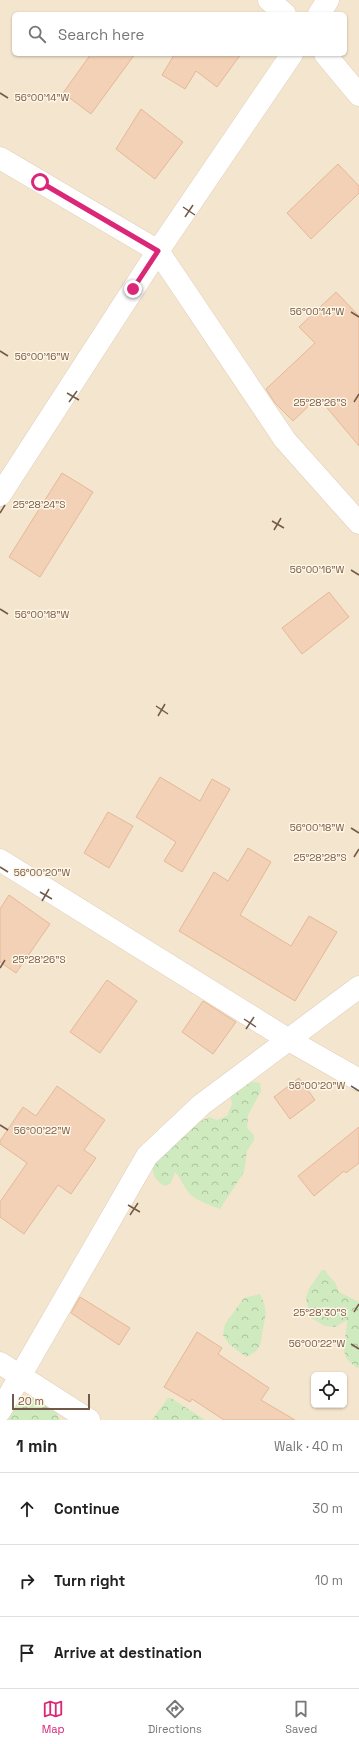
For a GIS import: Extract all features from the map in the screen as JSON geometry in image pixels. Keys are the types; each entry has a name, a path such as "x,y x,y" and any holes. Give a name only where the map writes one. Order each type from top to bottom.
{"street":[{"path":"269,0 283,12"},
{"path":"320,12 328,0"},
{"path":"0,495 158,251 291,56"},
{"path":"327,56 359,95"},
{"path":"0,158 158,251 285,440 359,523"},
{"path":"0,860 289,1040 359,1080"},
{"path":"0,1412 147,1156 201,1105 359,987"},
{"path":"0,1363 89,1420"}],"shaded area":[{"path":"0,0 359,0 359,1420 0,1420"}],"green space":[{"path":"241,1080 260,1083 261,1091 248,1115 247,1128 254,1135 254,1140 247,1151 244,1172 220,1209 192,1196 175,1172 171,1183 165,1186 159,1182 152,1167 177,1138 196,1124 209,1117 217,1120 227,1116 232,1104 230,1094"},
{"path":"322,1270 325,1270 335,1282 339,1292 359,1302 359,1367 357,1368 345,1355 344,1345 347,1320 335,1327 325,1326 311,1318 309,1314 306,1297 309,1289"},
{"path":"260,1294 265,1305 266,1314 261,1343 257,1350 246,1357 229,1344 223,1335 225,1324 244,1298"},
{"path":"37,1398 56,1409 59,1420 7,1420 8,1414 14,1405 21,1401"},
{"path":"168,1398 171,1398 205,1420 152,1420"}],"building":[{"path":"90,56 134,56 91,114 63,93"},
{"path":"173,56 240,56 217,87 196,71 185,89 162,75"},
{"path":"141,109 183,142 155,179 116,149"},
{"path":"338,164 359,186 359,193 311,239 287,213"},
{"path":"336,292 359,316 359,446 318,397 293,421 275,403 266,389 315,343 299,327"},
{"path":"62,473 93,492 40,577 9,557"},
{"path":"329,592 349,617 302,654 282,628"},
{"path":"160,777 200,801 212,779 230,789 182,872 164,861 176,842 136,817"},
{"path":"108,812 133,826 109,868 84,853"},
{"path":"248,848 271,862 240,915 291,946 309,916 337,932 295,1001 179,931 214,872 228,881"},
{"path":"9,895 50,924 16,973 0,962 0,909"},
{"path":"107,980 137,1001 100,1053 70,1032"},
{"path":"203,1001 236,1022 213,1054 182,1032"},
{"path":"299,1078 315,1100 290,1119 274,1097"},
{"path":"57,1086 105,1120 84,1150 96,1158 71,1194 58,1185 24,1234 0,1217 0,1202 27,1163 0,1144 0,1141 23,1107 36,1116"},
{"path":"359,1127 359,1163 346,1173 344,1171 314,1196 298,1176"},
{"path":"80,1297 130,1328 119,1345 71,1313"},
{"path":"197,1332 222,1348 218,1354 269,1388 261,1400 295,1420 224,1420 192,1399 190,1402 164,1387"}],"route":[{"path":"40,182 158,251 133,289"}]}
